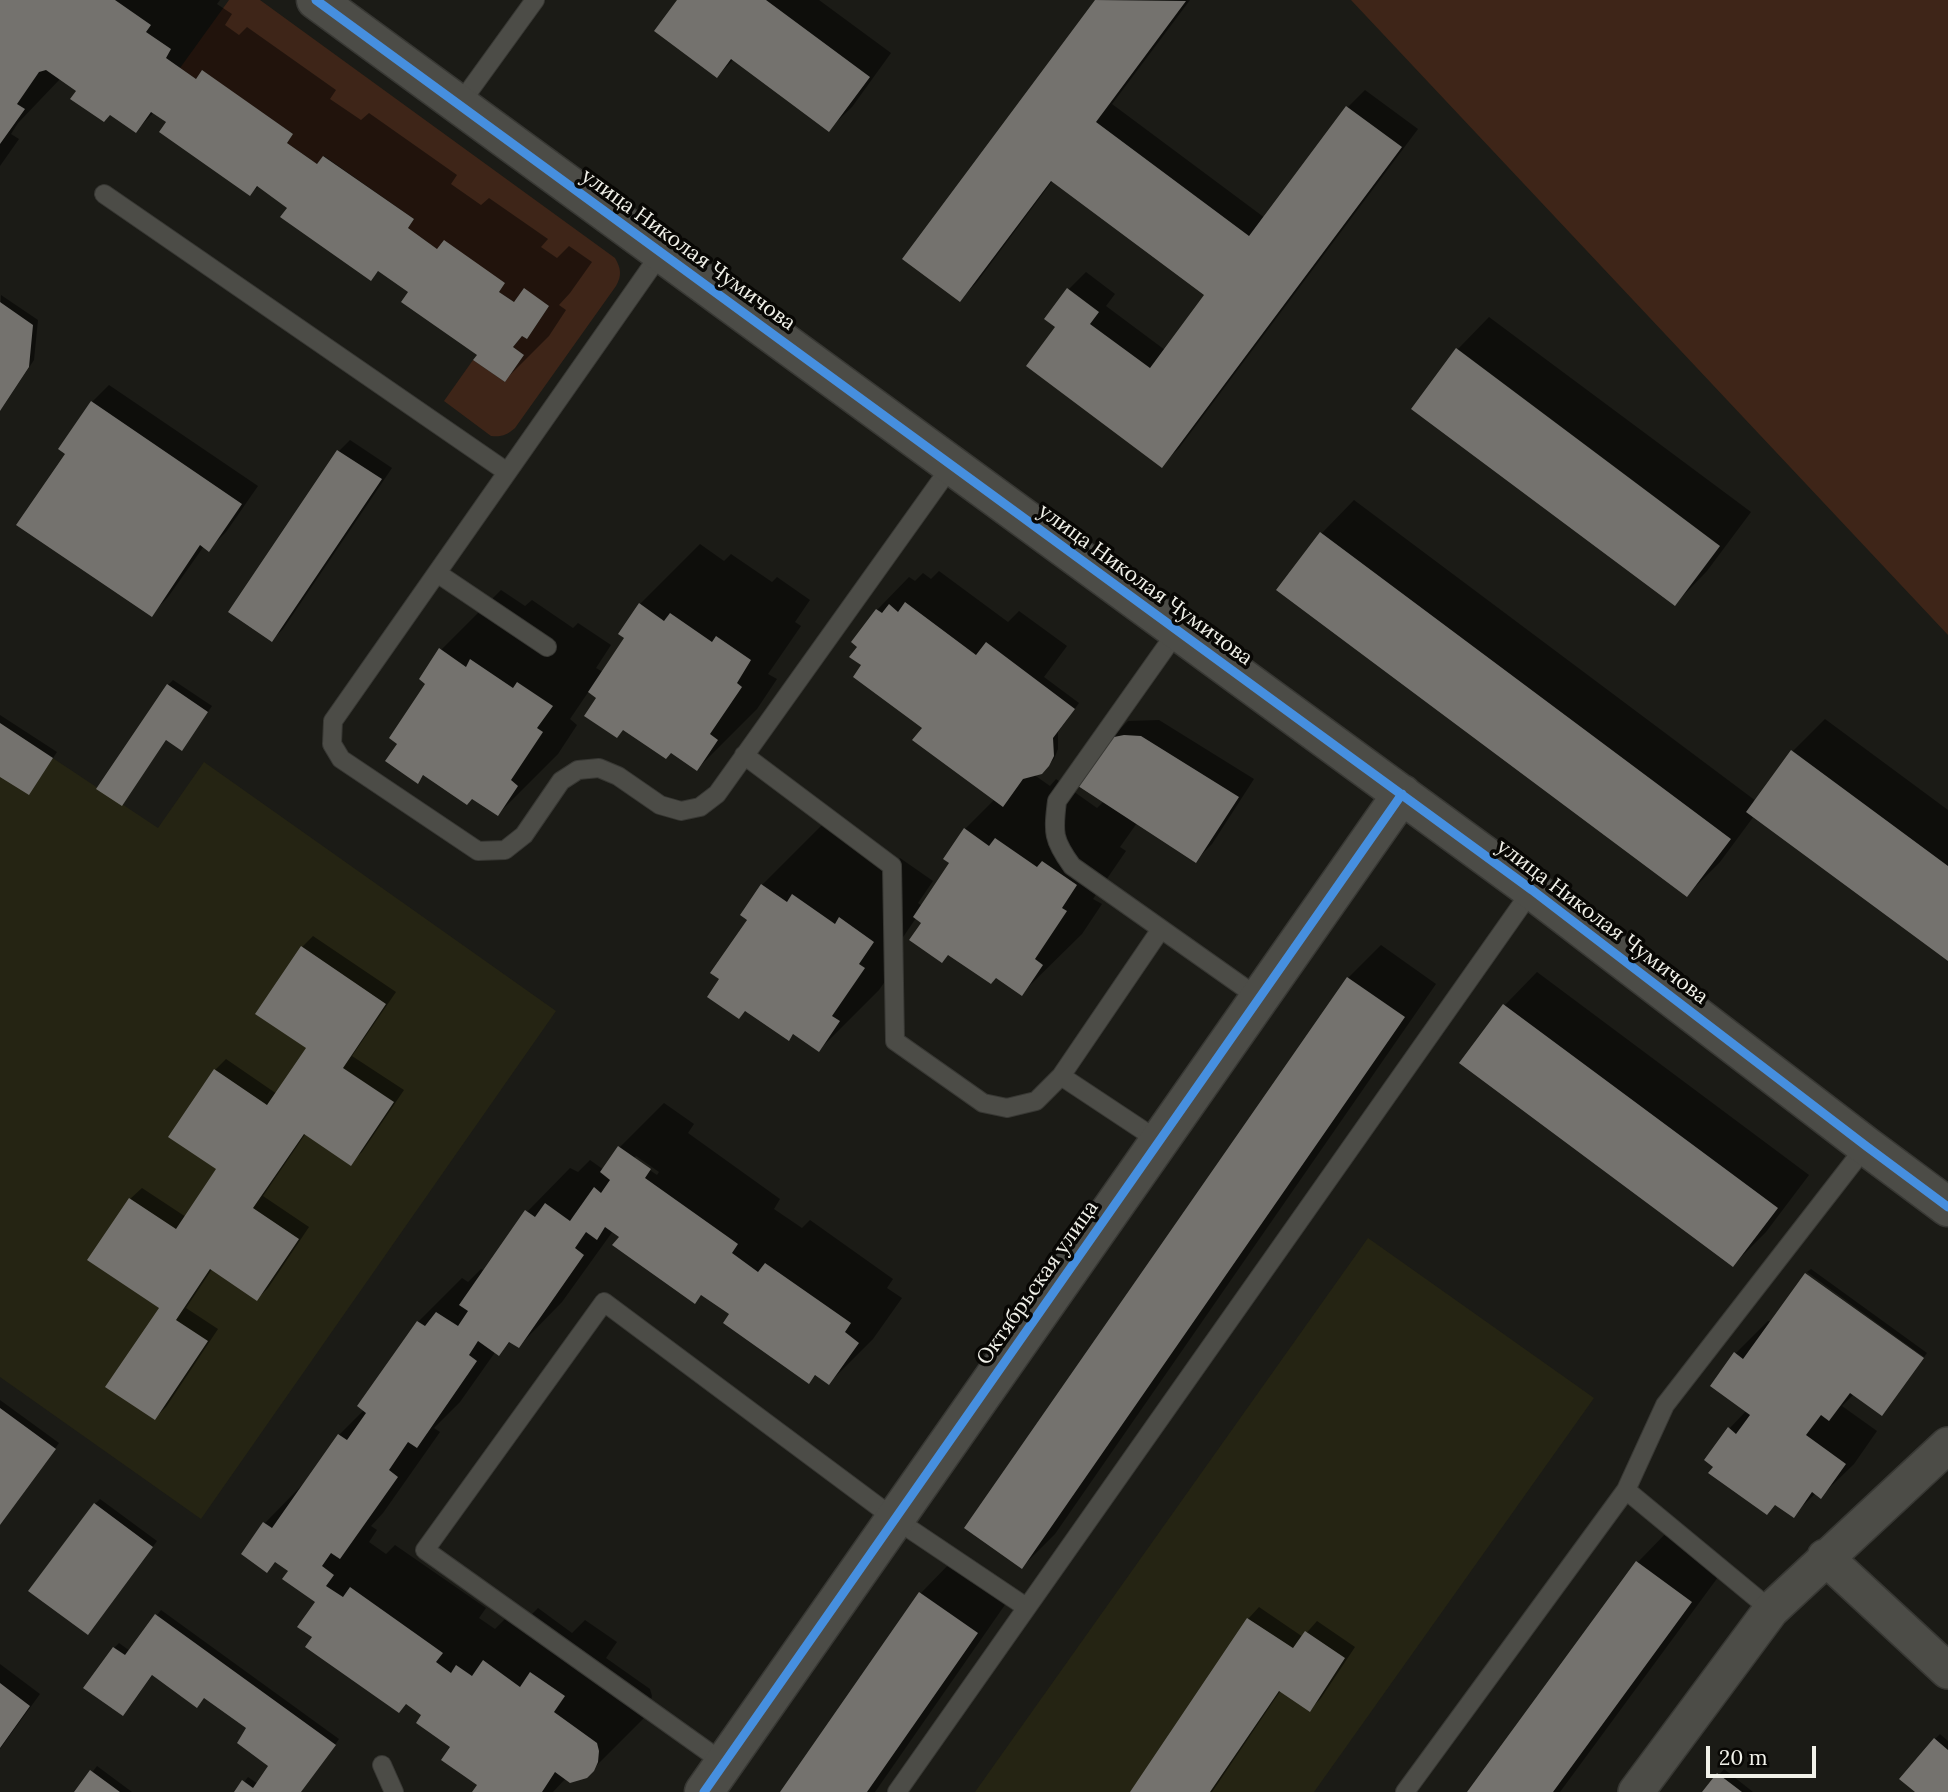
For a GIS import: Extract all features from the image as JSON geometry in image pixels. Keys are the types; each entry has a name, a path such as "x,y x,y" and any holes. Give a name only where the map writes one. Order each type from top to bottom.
{"street":[{"name":"улица Николая Чумичова","path":"316,0 1532,890 1948,1207"},
{"name":"Октябрьская улица","path":"714,1777 1402,794"},
{"path":"1636,1792 1771,1610 1948,1445"},
{"path":"1825,1557 1948,1671"}],"lane":[{"path":"459,105 535,0"},
{"path":"104,194 507,472"},
{"path":"661,253 333,721 332,744 341,759 478,851 505,849 524,835 561,781 578,770 599,768 618,776 660,805 681,811 700,807 717,794 952,465"},
{"path":"437,573 547,647"},
{"path":"1178,630 1057,801 1054,826 1058,847 1072,866 1259,998"},
{"path":"744,755 892,866 895,1041 983,1103 1007,1108 1036,1101 1061,1076 1161,929"},
{"path":"897,1792 1532,890"},
{"path":"1061,1076 1159,1141"},
{"path":"1405,1792 1626,1490 1665,1405 1866,1146"},
{"path":"714,1777 425,1550 604,1302 895,1518 1026,1606"},
{"path":"1626,1490 1771,1610"},
{"path":"382,1765 394,1792"}],"shaded area":[{"path":"229,0 260,0 615,258 620,272 616,286 515,428 509,432 501,436 491,436 444,401 473,360 505,382 524,355 513,347 522,336 527,339 549,306 524,289 514,302 499,292 505,283 437,249 408,228 414,219 324,156 317,164 287,143 293,134 202,71 196,79 180,68"},
{"path":"1351,0 1948,0 1948,635"},
{"path":"0,723 158,828 204,762 556,1011 201,1519 0,1377"},
{"path":"1368,1238 1594,1398 1314,1792 975,1792"}],"building":[{"path":"0,0 115,0 151,25 146,32 171,49 166,58 196,79 202,70 293,134 287,143 317,164 323,156 414,219 408,228 437,249 444,240 505,283 499,292 514,302 524,288 549,306 527,339 522,336 513,347 524,355 505,382 473,360 477,355 401,302 408,292 378,271 371,281 280,217 287,208 257,186 250,196 159,132 166,122 151,112 136,133 110,115 104,122 70,99 76,91 46,70 39,72 17,104 25,109 0,144"},
{"path":"677,0 766,0 870,77 829,132 731,59 717,78 654,31"},
{"path":"1095,0 1186,1 1096,122 1249,236 1346,106 1402,147 1162,468 1026,366 1055,327 1044,319 1067,288 1099,312 1090,324 1150,368 1204,295 1051,181 960,302 902,259"},
{"path":"0,302 33,325 29,367 0,411"},
{"path":"1456,348 1720,546 1675,606 1411,409"},
{"path":"91,401 242,504 209,552 200,545 152,617 16,525 65,454 58,449"},
{"path":"337,450 382,479 272,642 228,612"},
{"path":"1320,532 1731,839 1687,897 1276,590"},
{"path":"905,602 976,655 986,642 1075,709 1053,738 1054,756 1049,766 1042,774 1023,779 1003,807 912,740 922,728 853,677 861,665 849,657 857,647 851,642 876,609 882,613 889,604 898,612"},
{"path":"639,603 664,621 670,613 712,642 716,636 751,660 737,683 742,687 710,734 718,740 697,771 671,753 666,759 623,730 617,738 584,716 596,698 588,692 624,638 618,634"},
{"path":"439,648 466,667 470,659 513,688 517,682 553,706 537,728 543,732 511,780 518,786 498,816 472,799 467,805 423,775 418,784 385,761 397,744 389,738 425,684 419,679"},
{"path":"167,684 208,712 182,751 166,740 122,806 96,789"},
{"path":"0,723 53,758 29,795 0,777"},
{"path":"1141,736 1239,797 1196,863 1075,784 1109,738"},
{"path":"1791,750 1948,866 1948,961 1746,812"},
{"path":"964,828 989,846 995,838 1037,867 1042,861 1077,885 1062,908 1067,911 1035,959 1043,965 1022,996 996,978 991,984 948,955 942,963 909,940 921,923 913,917 949,863 943,859"},
{"path":"761,884 787,902 792,894 835,924 839,917 874,942 859,964 865,968 832,1016 840,1021 819,1052 793,1034 789,1041 745,1011 739,1019 707,997 719,979 710,973 747,920 740,915"},
{"path":"301,946 386,1004 343,1068 394,1102 351,1166 304,1134 253,1208 299,1239 257,1301 210,1269 176,1320 208,1341 155,1420 105,1387 159,1308 87,1260 129,1198 176,1229 216,1169 168,1137 214,1069 267,1105 306,1048 255,1014"},
{"path":"1347,977 1405,1017 1022,1569 964,1528"},
{"path":"1503,1004 1778,1208 1733,1267 1459,1063"},
{"path":"618,1146 651,1169 645,1178 738,1244 732,1253 758,1272 765,1263 851,1323 845,1332 859,1343 829,1385 815,1375 809,1384 723,1323 729,1314 701,1295 695,1304 612,1245 619,1237 605,1227 597,1240 586,1232 575,1248 584,1255 519,1348 509,1342 499,1356 478,1341 469,1355 477,1361 417,1448 408,1442 389,1470 398,1477 340,1559 331,1553 322,1566 334,1575 326,1586 343,1597 350,1587 443,1653 436,1662 451,1673 456,1665 472,1676 483,1660 520,1687 530,1672 565,1696 554,1712 597,1743 598,1762 587,1778 570,1783 555,1772 542,1792 472,1792 477,1785 441,1760 450,1747 416,1723 421,1715 406,1704 399,1713 305,1647 312,1637 297,1627 315,1602 282,1579 288,1571 275,1562 267,1573 241,1554 263,1522 272,1528 338,1434 347,1440 366,1413 357,1406 417,1321 425,1326 436,1312 458,1326 468,1311 459,1305 525,1210 535,1217 545,1203 570,1221 594,1187 601,1193 610,1180 600,1172"},
{"path":"1805,1273 1924,1358 1882,1416 1850,1393 1829,1421 1821,1415 1806,1435 1846,1464 1821,1499 1812,1492 1794,1518 1775,1505 1767,1515 1708,1473 1713,1467 1704,1460 1728,1427 1736,1434 1750,1415 1710,1386 1734,1352 1743,1359"},
{"path":"0,1408 56,1449 0,1525"},
{"path":"94,1503 153,1547 88,1635 28,1591"},
{"path":"1636,1561 1692,1602 1553,1792 1467,1792"},
{"path":"919,1592 978,1633 867,1792 780,1792"},
{"path":"155,1614 336,1745 301,1792 234,1792 242,1780 253,1788 268,1766 237,1743 246,1728 204,1698 197,1708 152,1675 123,1716 83,1688 113,1647 125,1655"},
{"path":"1247,1618 1293,1648 1305,1631 1345,1658 1310,1712 1279,1691 1210,1792 1130,1792"},
{"path":"0,1683 30,1706 0,1748"},
{"path":"1934,1738 1948,1750 1948,1792 1915,1792 1899,1779"},
{"path":"90,1770 120,1792 74,1792"},
{"path":"1717,1773 1742,1792 1702,1792"}],"cycle path":[{"path":"316,0 1532,890 1948,1207"},
{"path":"704,1792 1402,794"}]}
